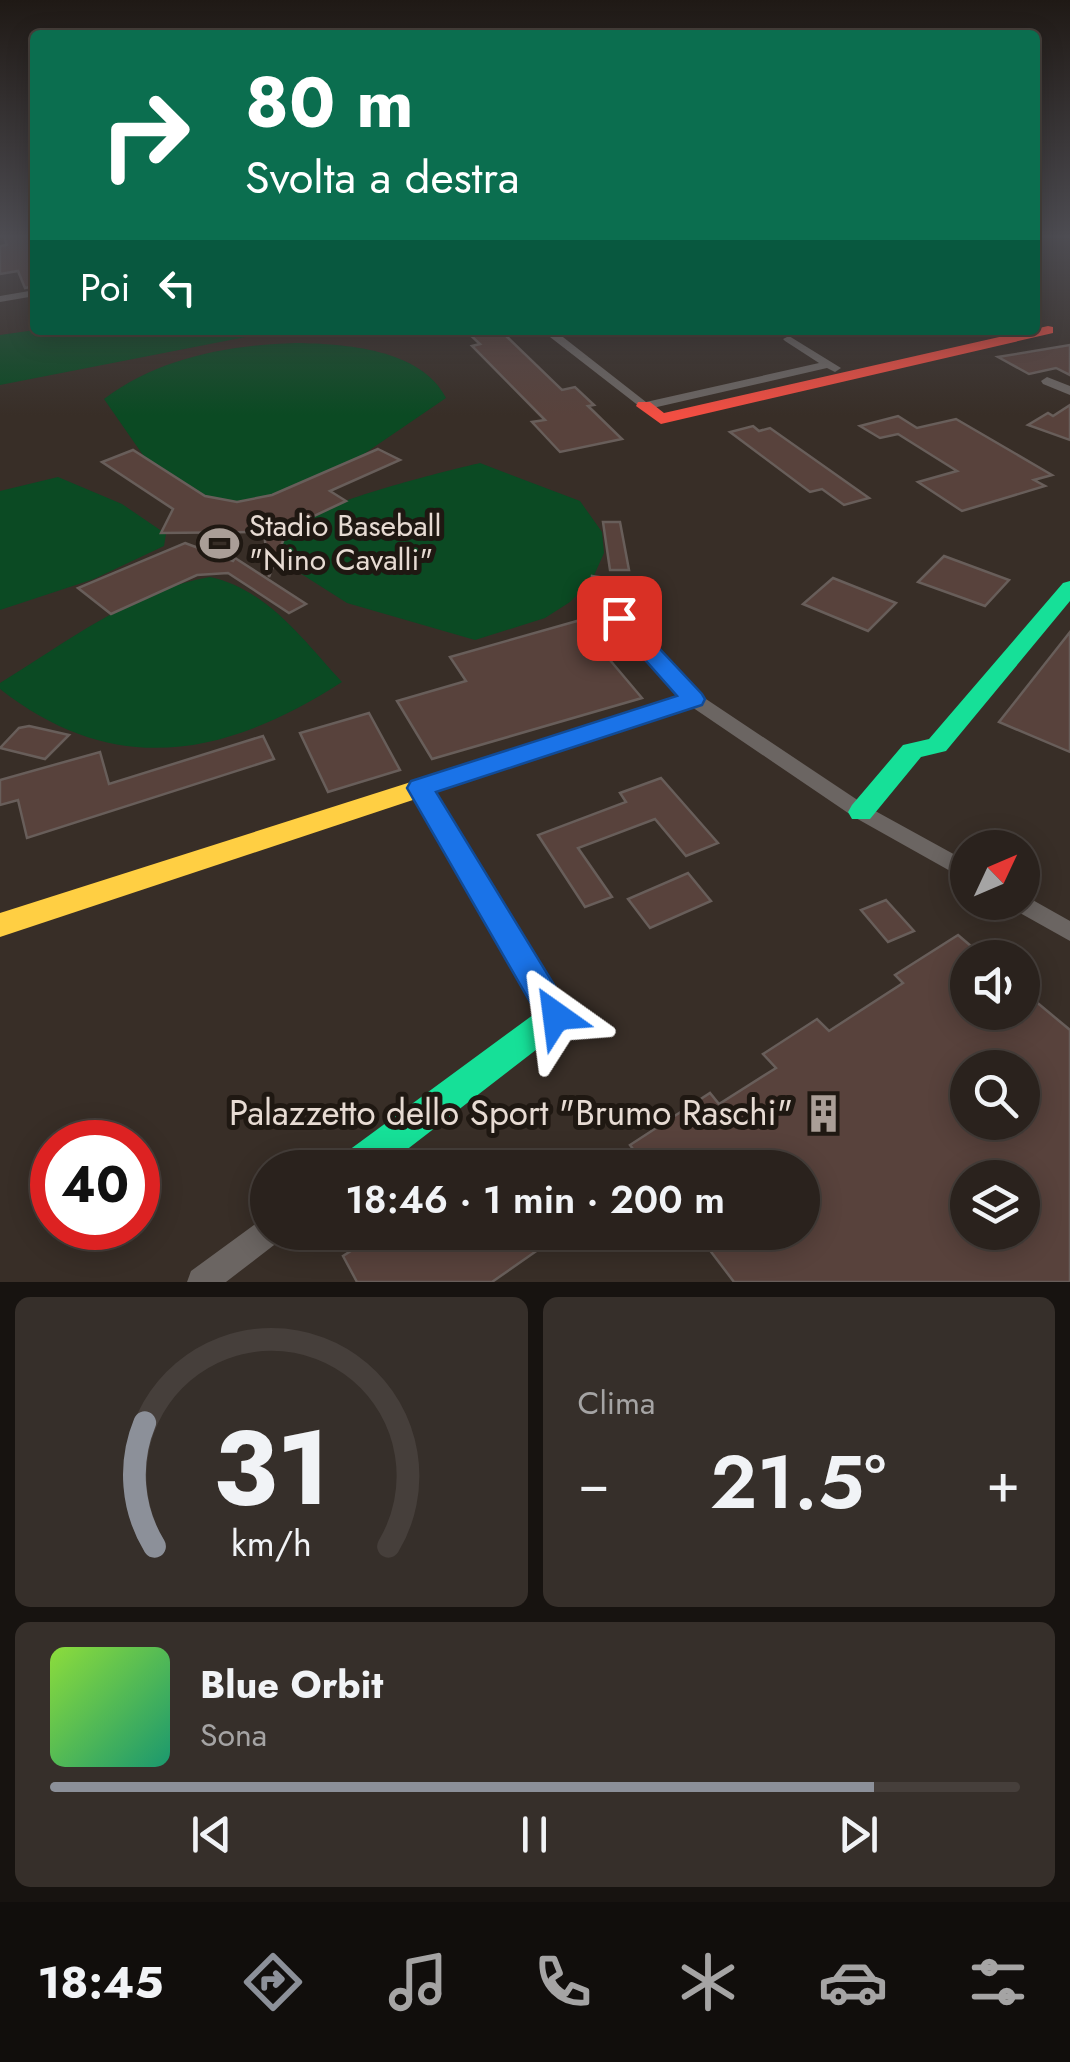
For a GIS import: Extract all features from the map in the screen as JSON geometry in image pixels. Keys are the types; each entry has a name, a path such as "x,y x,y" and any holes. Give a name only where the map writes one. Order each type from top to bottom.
{"street":[{"path":"553,335 652,412 839,370 1029,335"},
{"path":"789,339 839,370"},
{"path":"1048,380 1070,391"},
{"path":"861,812 912,751 937,745 1070,586"},
{"path":"640,600 619,618 693,699 861,812 950,863"},
{"path":"2,924 693,699"},
{"path":"378,1150 556,1016 420,788"},
{"path":"1040,914 1070,932"},
{"path":"202,1282 250,1246"}],"green space":[{"path":"30,331 30,335 255,335 0,385 0,335"},
{"path":"296,343 358,348 400,359 434,381 446,398 358,458 267,497 232,502 205,496 145,458 104,399 147,373 195,356"},
{"path":"480,463 580,501 602,532 604,553 592,580 570,602 545,618 475,640 347,603 284,563 277,554 280,538 313,514 372,492"},
{"path":"58,477 122,504 166,534 164,546 94,579 0,610 0,491"},
{"path":"210,577 230,583 267,605 342,682 255,727 213,741 170,747 128,746 86,736 43,718 0,689 0,683 127,606 182,583"}],"building":[{"path":"470,335 505,335 562,390 575,387 594,405 588,406 622,439 560,452 532,422 545,420 472,346 480,344"},
{"path":"1070,345 1070,375 1056,368 1029,374 998,357"},
{"path":"1070,405 1070,440 1028,425 1048,413 1053,416"},
{"path":"898,416 917,428 956,419 1052,475 1034,480 1045,486 962,511 918,482 957,471 898,434 880,438 860,426"},
{"path":"753,426 759,431 770,428 869,498 844,505 822,489 810,492 730,432"},
{"path":"378,449 400,460 330,491 346,501 299,523 283,541 269,577 264,532 161,533 173,509 102,462 133,450 205,496 237,502 272,495"},
{"path":"603,522 620,522 629,570 610,570"},
{"path":"185,543 233,561 235,558 306,604 289,613 228,573 197,575 111,614 78,588"},
{"path":"944,556 1009,580 985,606 918,582"},
{"path":"592,576 613,579 608,607 587,606"},
{"path":"833,578 896,603 868,631 803,604"},
{"path":"577,621 642,698 432,759 397,701 466,681 450,657"},
{"path":"1070,632 1070,752 999,722"},
{"path":"369,713 400,770 328,792 300,733"},
{"path":"29,726 69,735 45,759 0,748 19,728"},
{"path":"263,736 274,759 27,838 18,800 0,805 0,780 100,752 109,784"},
{"path":"661,778 718,843 686,856 655,819 578,848 612,897 585,907 538,835 626,802 620,793"},
{"path":"688,873 711,901 650,928 628,899"},
{"path":"886,900 914,931 888,942 861,910"},
{"name":"Palazzetto dello Sport \"Brumo Raschi\"","path":"950,940 950,1030 1040,1030 1040,1005 1070,1030 1070,1282 734,1282 710,1250 820,1250 820,1150 634,1150 630,1145 710,1093 719,1104 776,1068 763,1054 817,1019 829,1031 903,983 895,975"},
{"path":"352,1250 538,1250 492,1282 357,1282 343,1256"}],"traffic: fast":[{"path":"861,812 912,751 937,745 1070,587"},
{"path":"378,1150 556,1016 420,788"}],"traffic: slow":[{"path":"0,925 458,776"}],"traffic: jam":[{"path":"1040,332 1048,330"},
{"path":"644,406 661,419 1026,335"},
{"path":"458,776 693,699"}],"place":[{"name":"Stadio Baseball \"Nino Cavalli\"","path":"219,543"},
{"name":"Palazzetto dello Sport \"Brumo Raschi\"","path":"823,1113"}],"route":[{"path":"556,1016 420,788 693,699 619,618"}]}
